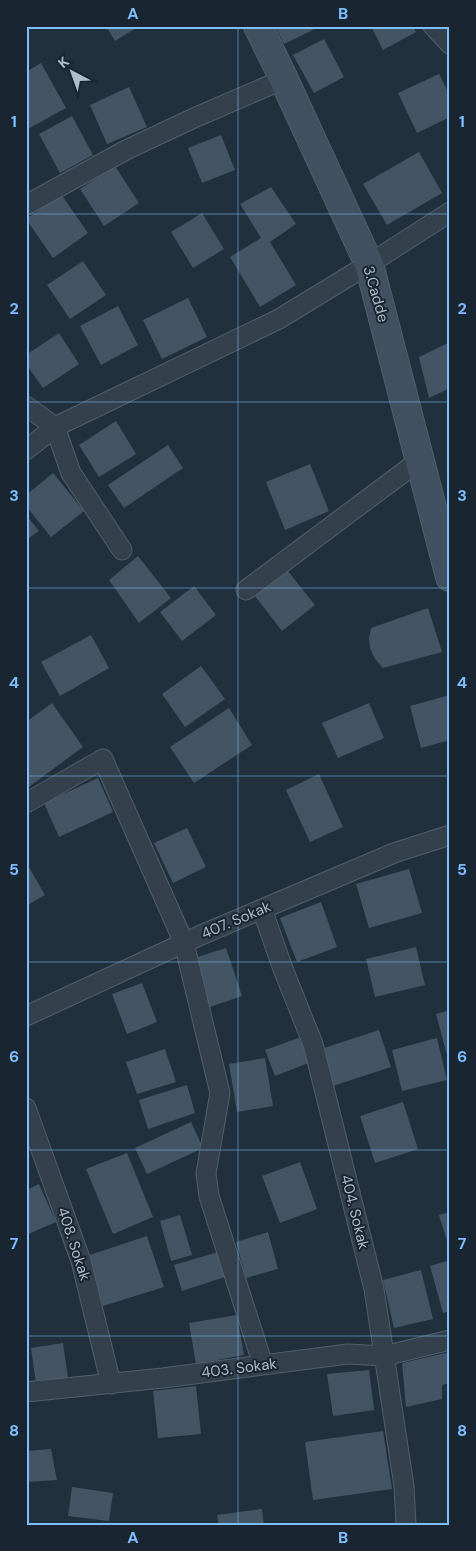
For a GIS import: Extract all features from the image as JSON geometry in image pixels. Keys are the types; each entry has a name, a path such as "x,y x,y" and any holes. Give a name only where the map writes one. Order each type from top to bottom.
{"street":[{"name":"3.Cadde","path":"258,26 369,264 420,460 446,541 450,577"},
{"path":"433,26 450,44"},
{"path":"26,205 126,150 284,79"},
{"path":"26,450 55,428 279,319 450,212"},
{"path":"26,406 55,428 71,473 122,550"},
{"path":"246,590 420,460"},
{"path":"26,802 104,759 184,943 220,1093 206,1173 209,1196 263,1365"},
{"name":"407. Sokak","path":"26,1016 262,909 394,854 450,834"},
{"name":"404. Sokak","path":"262,909 282,969 313,1044 374,1289 404,1486 406,1525"},
{"name":"408. Sokak","path":"26,1108 81,1261 111,1384"},
{"name":"403. Sokak","path":"26,1392 111,1384 348,1354 384,1356 450,1340"}],"building":[{"path":"106,26 139,26 115,41"},
{"path":"275,26 311,26 313,30 284,44"},
{"path":"371,26 413,26 416,32 383,50"},
{"path":"324,39 344,77 314,93 293,55"},
{"path":"41,63 66,108 26,130 26,72"},
{"path":"439,74 450,96 450,117 417,133 398,93"},
{"path":"129,87 147,127 107,144 90,105"},
{"path":"72,116 93,155 60,173 39,134"},
{"path":"221,135 235,170 202,183 188,148"},
{"path":"419,152 442,193 387,225 363,184"},
{"path":"115,166 139,203 104,226 80,189"},
{"path":"271,187 296,224 270,242 296,285 260,307 230,257 261,238 240,204"},
{"path":"61,194 88,233 53,258 26,219"},
{"path":"202,213 224,249 193,268 171,232"},
{"path":"83,261 106,295 70,319 47,285"},
{"path":"188,298 207,337 162,359 143,320"},
{"path":"118,306 138,345 101,365 80,326"},
{"path":"59,333 79,364 43,388 26,364 26,355"},
{"path":"450,342 450,388 429,398 419,357"},
{"path":"116,421 136,454 99,477 79,445"},
{"path":"168,445 183,468 124,508 108,485"},
{"path":"310,464 329,511 285,530 266,482"},
{"path":"53,473 84,511 51,537 26,506 26,495"},
{"path":"26,515 39,531 26,540"},
{"path":"138,556 171,598 139,623 109,580"},
{"path":"287,570 315,605 282,631 255,596"},
{"path":"194,586 216,615 182,641 160,612"},
{"path":"428,608 442,652 383,668 375,659 370,648 371,628"},
{"path":"91,635 109,668 60,696 41,662"},
{"path":"201,666 225,699 185,727 162,694"},
{"path":"450,695 450,740 421,748 410,706"},
{"path":"52,703 83,747 26,789 26,722"},
{"path":"369,703 384,738 338,758 322,723"},
{"path":"229,708 252,745 194,783 170,747"},
{"path":"319,774 343,827 310,842 286,790"},
{"path":"98,778 113,812 59,837 44,803"},
{"path":"187,828 206,867 173,883 154,843"},
{"path":"26,862 45,895 26,906"},
{"path":"409,869 422,913 369,928 356,884"},
{"path":"321,902 337,947 297,962 280,918"},
{"path":"416,947 425,985 375,997 366,959"},
{"path":"226,948 242,996 210,1007 194,958"},
{"path":"142,983 157,1022 127,1034 112,994"},
{"path":"450,1010 450,1054 447,1055 436,1014"},
{"path":"379,1030 391,1067 333,1086 321,1049"},
{"path":"301,1037 311,1062 275,1076 265,1050"},
{"path":"437,1038 447,1080 402,1091 392,1050"},
{"path":"165,1049 176,1082 137,1094 126,1062"},
{"path":"265,1058 273,1106 237,1112 229,1064"},
{"path":"187,1085 195,1113 148,1129 139,1100"},
{"path":"403,1102 418,1149 375,1163 360,1116"},
{"path":"191,1122 203,1148 147,1174 135,1148"},
{"path":"127,1153 153,1217 113,1234 86,1169"},
{"path":"300,1162 317,1209 280,1223 262,1176"},
{"path":"39,1184 56,1222 26,1235 26,1190"},
{"path":"450,1212 450,1247 449,1247 439,1215"},
{"path":"180,1215 192,1255 171,1261 160,1221"},
{"path":"268,1232 278,1269 246,1278 236,1242"},
{"path":"147,1236 164,1287 103,1306 87,1256"},
{"path":"218,1252 225,1277 182,1291 174,1265"},
{"path":"450,1260 450,1311 443,1313 430,1266"},
{"path":"421,1270 433,1319 394,1328 383,1280"},
{"path":"237,1315 244,1355 196,1364 189,1323"},
{"path":"63,1343 68,1378 36,1383 31,1348"},
{"path":"450,1352 450,1383 442,1385 442,1399 406,1407 402,1363"},
{"path":"369,1370 374,1410 333,1416 327,1374"},
{"path":"196,1386 201,1434 158,1438 153,1391"},
{"path":"383,1431 392,1489 313,1500 305,1442"},
{"path":"51,1449 57,1480 26,1482 26,1451"},
{"path":"72,1487 113,1493 109,1521 68,1516"},
{"path":"262,1509 264,1525 219,1525 217,1515"}]}
